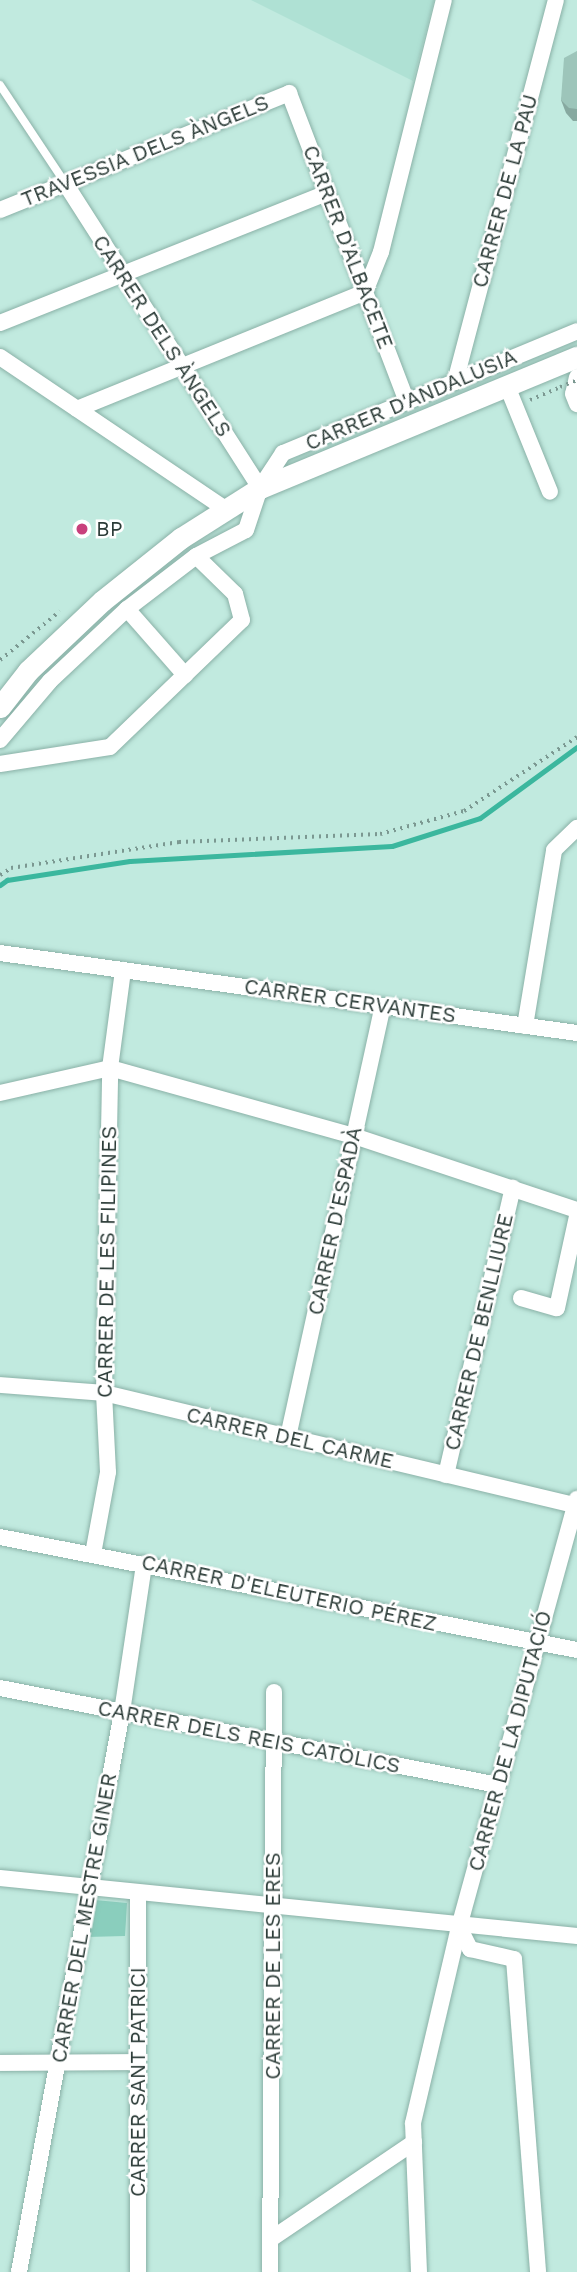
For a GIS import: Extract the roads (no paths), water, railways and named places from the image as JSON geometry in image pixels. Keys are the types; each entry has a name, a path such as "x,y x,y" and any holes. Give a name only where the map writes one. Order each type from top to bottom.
{"street":[{"path":"77,409 365,292 381,252 444,0"},
{"name":"CARRER DE LA PAU","path":"455,382 556,0"},
{"name":"CARRER D'ALBACETE","path":"289,93 407,402"},
{"name":"TRAVESSIA DELS ÀNGELS","path":"0,210 289,93"},
{"name":"CARRER DELS ÀNGELS","path":"65,183 260,488"},
{"path":"0,323 327,192"},
{"name":"CARRER D'ANDALUSIA","path":"0,740 50,681 127,609 196,556 246,530 260,488 283,453 577,331"},
{"path":"0,358 225,509"},
{"path":"576,368 573,394 577,404"},
{"name":"CARRER D'ANDALUSIA","path":"0,707 28,671 102,601 225,509 260,488 507,386 576,368"},
{"path":"507,386 550,492"},
{"path":"0,764 110,747 242,620 235,594 196,556"},
{"path":"127,609 186,674"},
{"path":"526,1026 554,850 577,828"},
{"name":"CARRER CERVANTES","path":"0,953 577,1033"},
{"name":"CARRER DE LES FILIPINES","path":"93,1553 108,1472 104,1393 110,1068 123,970"},
{"name":"CARRER D'ESPADÀ","path":"288,1437 383,1006"},
{"path":"0,1093 110,1068 354,1136 577,1210"},
{"name":"CARRER DE BENLLIURE","path":"446,1475 513,1188"},
{"path":"521,1298 556,1308 577,1216"},
{"name":"CARRER DEL CARME","path":"0,1385 104,1393 446,1475 576,1503"},
{"name":"CARRER DE LA DIPUTACIÓ","path":"419,2272 413,2123 459,1927 576,1503"},
{"name":"CARRER D'ELEUTERIO PÉREZ","path":"0,1537 93,1553 577,1650"},
{"name":"CARRER DEL MESTRE GINER","path":"19,2272 122,1712 144,1564"},
{"name":"CARRER DELS REIS CATÒLICS","path":"0,1689 498,1785"},
{"name":"CARRER DE LES ERES","path":"270,2272 274,1692"},
{"path":"0,1878 459,1927 577,1936"},
{"name":"CARRER SANT PATRICI","path":"138,1893 138,2272"},
{"path":"459,1927 470,1950 514,1959 538,2272"},
{"path":"0,2063 138,2062"},
{"path":"271,2239 414,2142"}],"lane":[{"path":"0,85 65,183"}],"waterway":[{"path":"0,885 7,880 130,861 392,846 480,818 577,747"}],"place":[{"name":"BP","path":"82,529"}]}
